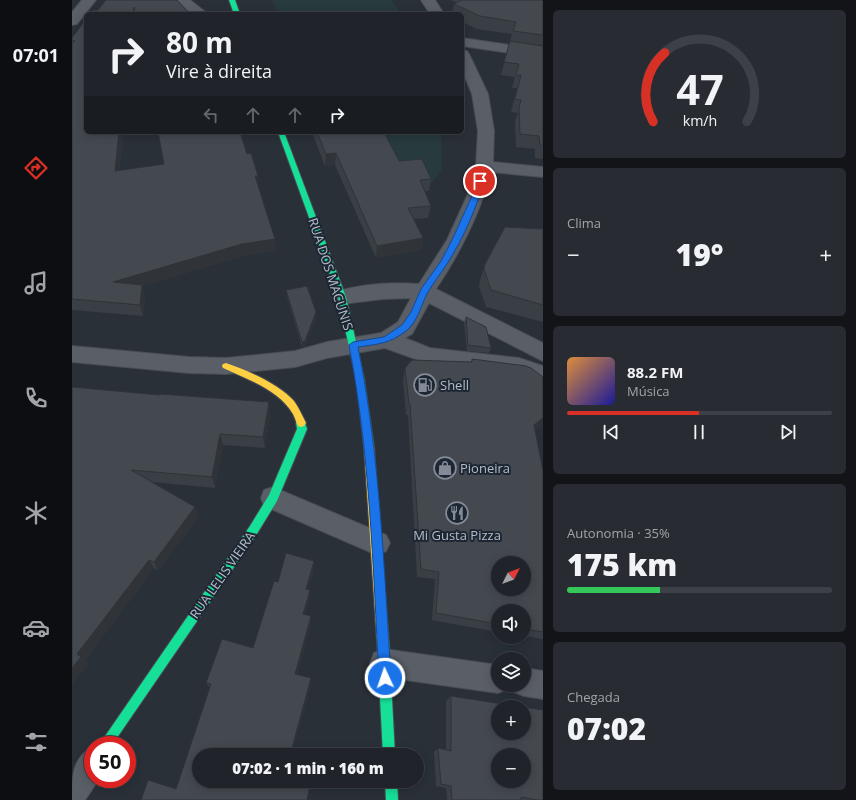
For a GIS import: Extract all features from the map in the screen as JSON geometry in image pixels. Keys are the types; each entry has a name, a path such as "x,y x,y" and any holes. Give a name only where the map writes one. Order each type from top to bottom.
{"main road":[{"path":"232,0 236,12"},
{"name":"RUA DOS MACUNIS","path":"282,134 342,297 360,378 369,450 377,542 389,748"},
{"name":"RUA LELIS VIEIRA","path":"111,736 254,530 273,498 302,429 296,410 284,397 254,378 226,366"},
{"path":"391,788 392,800"}],"street":[{"path":"72,21 89,0"},
{"path":"182,0 198,12"},
{"path":"428,0 436,12"},
{"path":"464,42 543,54"},
{"path":"72,354 189,365 226,366 295,359 327,350 386,340 404,328 414,314 424,292 444,262 456,240 476,196 484,166 486,131 480,94 464,58"},
{"path":"484,166 543,172"},
{"path":"342,297 382,291 407,290 424,292 543,353"},
{"path":"386,340 429,356 518,367 543,375"},
{"path":"273,498 377,542"},
{"path":"384,663 491,678"},
{"path":"531,683 543,685"},
{"path":"72,793 84,775"}],"green space":[{"path":"272,0 392,0 400,12 278,12"},
{"path":"333,134 441,134 442,169 384,247"}],"building":[{"path":"106,0 177,0 188,12 135,12 134,7 133,12 92,12 93,10 98,10"},
{"path":"462,0 543,0 543,35 513,31 516,22 480,16 454,4"},
{"path":"84,22 84,134 119,134 115,171 164,164 158,134 241,134 247,154 251,153 258,176 255,176 275,239 242,244 113,282 142,285 140,305 72,299 72,44 75,41 72,40"},
{"path":"510,41 543,46 543,146 540,145 539,136 520,134 519,108 521,100 515,99 521,75 516,75 519,64 504,62"},
{"path":"318,134 385,134 399,161 422,159 431,179 420,180 431,206 408,208 423,238 377,246 336,153 326,154"},
{"path":"505,227 543,229 543,305 491,290 484,269 485,264"},
{"path":"307,286 316,312 305,341 302,342 286,290"},
{"path":"466,317 486,327 491,348 468,345"},
{"path":"472,359 526,366 543,377 543,418 534,425 543,471 543,632 531,630 531,604 491,604 491,623 436,613 439,572 421,569 410,404 405,368 412,360 472,362"},
{"path":"72,387 160,395 269,402 263,437 220,434 212,477 131,470 195,507 154,562 149,560 77,654 81,657 72,668"},
{"path":"286,553 314,561 306,589 310,590 303,614 311,616 295,674 311,678 292,748 192,748 192,788 310,788 307,800 141,800 148,780 176,789 211,684 206,683 222,639 253,648 274,581 278,582"},
{"path":"451,696 491,702 491,740 531,740 531,708 543,710 543,800 521,797 521,800 452,800 451,786 441,784 438,748 451,751"}],"traffic: fast":[{"path":"232,0 236,12"},
{"path":"282,134 342,297 360,378 369,447"},
{"path":"111,736 254,529 273,498 302,429 301,423"},
{"path":"383,642 389,748"},
{"path":"391,788 392,800"}],"traffic: slow":[{"path":"226,366 260,381 281,394 296,412 301,423"},
{"path":"369,447 383,642"}],"place":[{"name":"Shell","path":"425,385"},
{"name":"Pioneira","path":"445,468"},
{"name":"Mi Gusta Pizza","path":"457,513"}],"route":[{"path":"385,678 377,542 369,450 360,378 353,345 386,340 404,328 414,314 424,292 444,262 456,240 476,196 480,181"}]}
